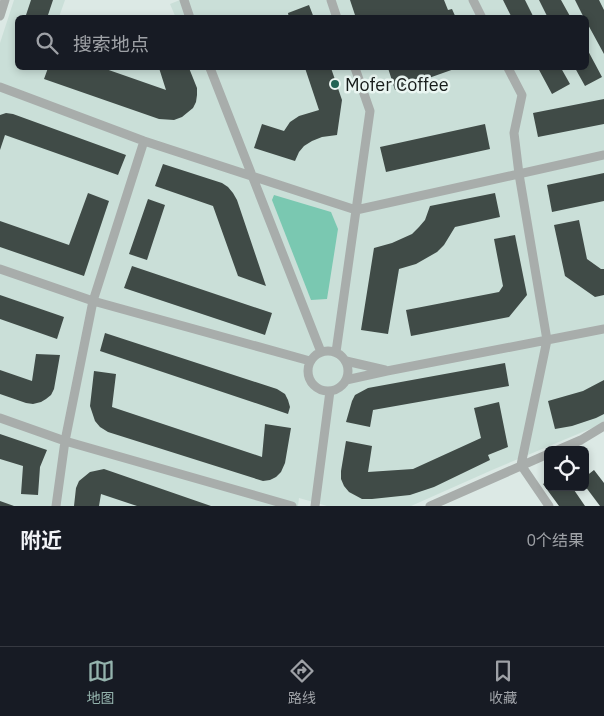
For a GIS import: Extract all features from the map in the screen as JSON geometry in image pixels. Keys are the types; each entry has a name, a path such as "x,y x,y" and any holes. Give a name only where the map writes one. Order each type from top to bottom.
{"street":[{"path":"0,16 4,0"},
{"path":"184,0 189,15"},
{"path":"331,0 336,15"},
{"path":"473,0 480,15"},
{"path":"211,70 321,352"},
{"path":"336,352 370,111 356,70"},
{"path":"509,70 522,95 514,133 519,174 547,340 521,465 549,506"},
{"path":"0,87 144,142 356,210 604,155"},
{"path":"56,506 65,441 93,301 144,142"},
{"path":"0,269 93,301 310,361"},
{"path":"346,380 604,329"},
{"path":"321,352 336,352 346,361 348,374 346,380 337,390 324,391 318,389 310,380 308,367 310,361 321,352"},
{"path":"346,361 388,371"},
{"path":"315,506 330,391"},
{"path":"0,418 65,441 292,506"},
{"path":"567,446 604,426"},
{"path":"430,506 544,456"}],"shaded area":[{"path":"14,0 65,0 60,15 15,15 15,70 589,70 589,15 175,15 170,4 180,0 604,0 604,421 597,426 549,446 544,446 544,448 411,506 327,506 299,498 298,506 0,506 0,43"}],"green space":[{"path":"274,195 331,212 338,229 327,299 311,300 272,200"}],"building":[{"path":"31,0 53,0 48,15 26,15"},
{"path":"350,0 444,0 448,10 452,9 455,15 355,15"},
{"path":"503,0 525,0 532,15 510,15"},
{"path":"539,0 561,0 569,15 546,15"},
{"path":"575,0 599,0 604,10 604,54 589,26 589,15 582,15"},
{"path":"309,5 313,15 288,15 288,13"},
{"path":"589,53 602,77 585,86 576,70 589,70"},
{"path":"47,70 109,70 166,90 160,70 190,70 197,88 197,95 193,108 182,117 174,120 159,119 44,79"},
{"path":"306,70 332,70 342,100 337,135 322,137 312,141 304,146 295,161 254,148 262,124 284,131 290,122 299,116 319,110"},
{"path":"389,70 451,70 395,90"},
{"path":"539,70 562,70 570,84 552,94"},
{"path":"604,99 604,124 538,137 533,113"},
{"path":"6,113 126,155 118,175 5,135 0,150 0,115"},
{"path":"485,124 490,149 386,172 380,147"},
{"path":"163,164 222,183 228,187 237,200 266,286 238,276 213,206 155,186"},
{"path":"604,173 604,201 552,212 547,185"},
{"path":"88,193 109,201 84,276 0,247 0,221 69,245"},
{"path":"495,193 500,217 455,227 444,245 437,252 416,264 399,269 388,334 361,330 374,248 392,243 412,234 425,220 430,206"},
{"path":"148,199 165,205 147,260 129,254"},
{"path":"579,220 587,259 601,269 604,269 604,295 595,297 565,276 554,225"},
{"path":"515,235 527,295 509,317 411,336 406,310 499,292 503,286 494,239"},
{"path":"132,266 272,313 265,335 124,288"},
{"path":"0,295 64,317 57,339 0,319"},
{"path":"105,333 277,389 285,394 288,400 290,407 288,414 100,351"},
{"path":"36,354 60,355 54,389 51,395 41,402 33,404 0,394 0,370 32,381"},
{"path":"505,363 509,386 373,410 370,427 346,422 355,395 368,388"},
{"path":"94,371 116,374 112,407 262,457 265,424 291,428 285,463 281,472 270,480 263,481 108,432 95,421 90,406"},
{"path":"604,380 604,414 572,426 555,429 548,401 583,391"},
{"path":"499,402 508,447 488,455 490,460 434,487 410,495 362,499 349,492 344,486 341,479 341,471 346,441 372,446 368,472 413,469 481,438 474,408"},
{"path":"0,434 47,450 40,467 38,495 21,494 23,466 0,459"},
{"path":"104,469 211,506 137,506 101,494 99,506 74,506 76,488 79,481 90,472"},
{"path":"594,470 604,483 604,506 600,506 589,491 589,474"},
{"path":"548,491 575,491 585,506 559,506"},
{"path":"0,501 14,506 0,506"}],"place":[{"name":"Mofer Coffee","path":"335,84"}]}
